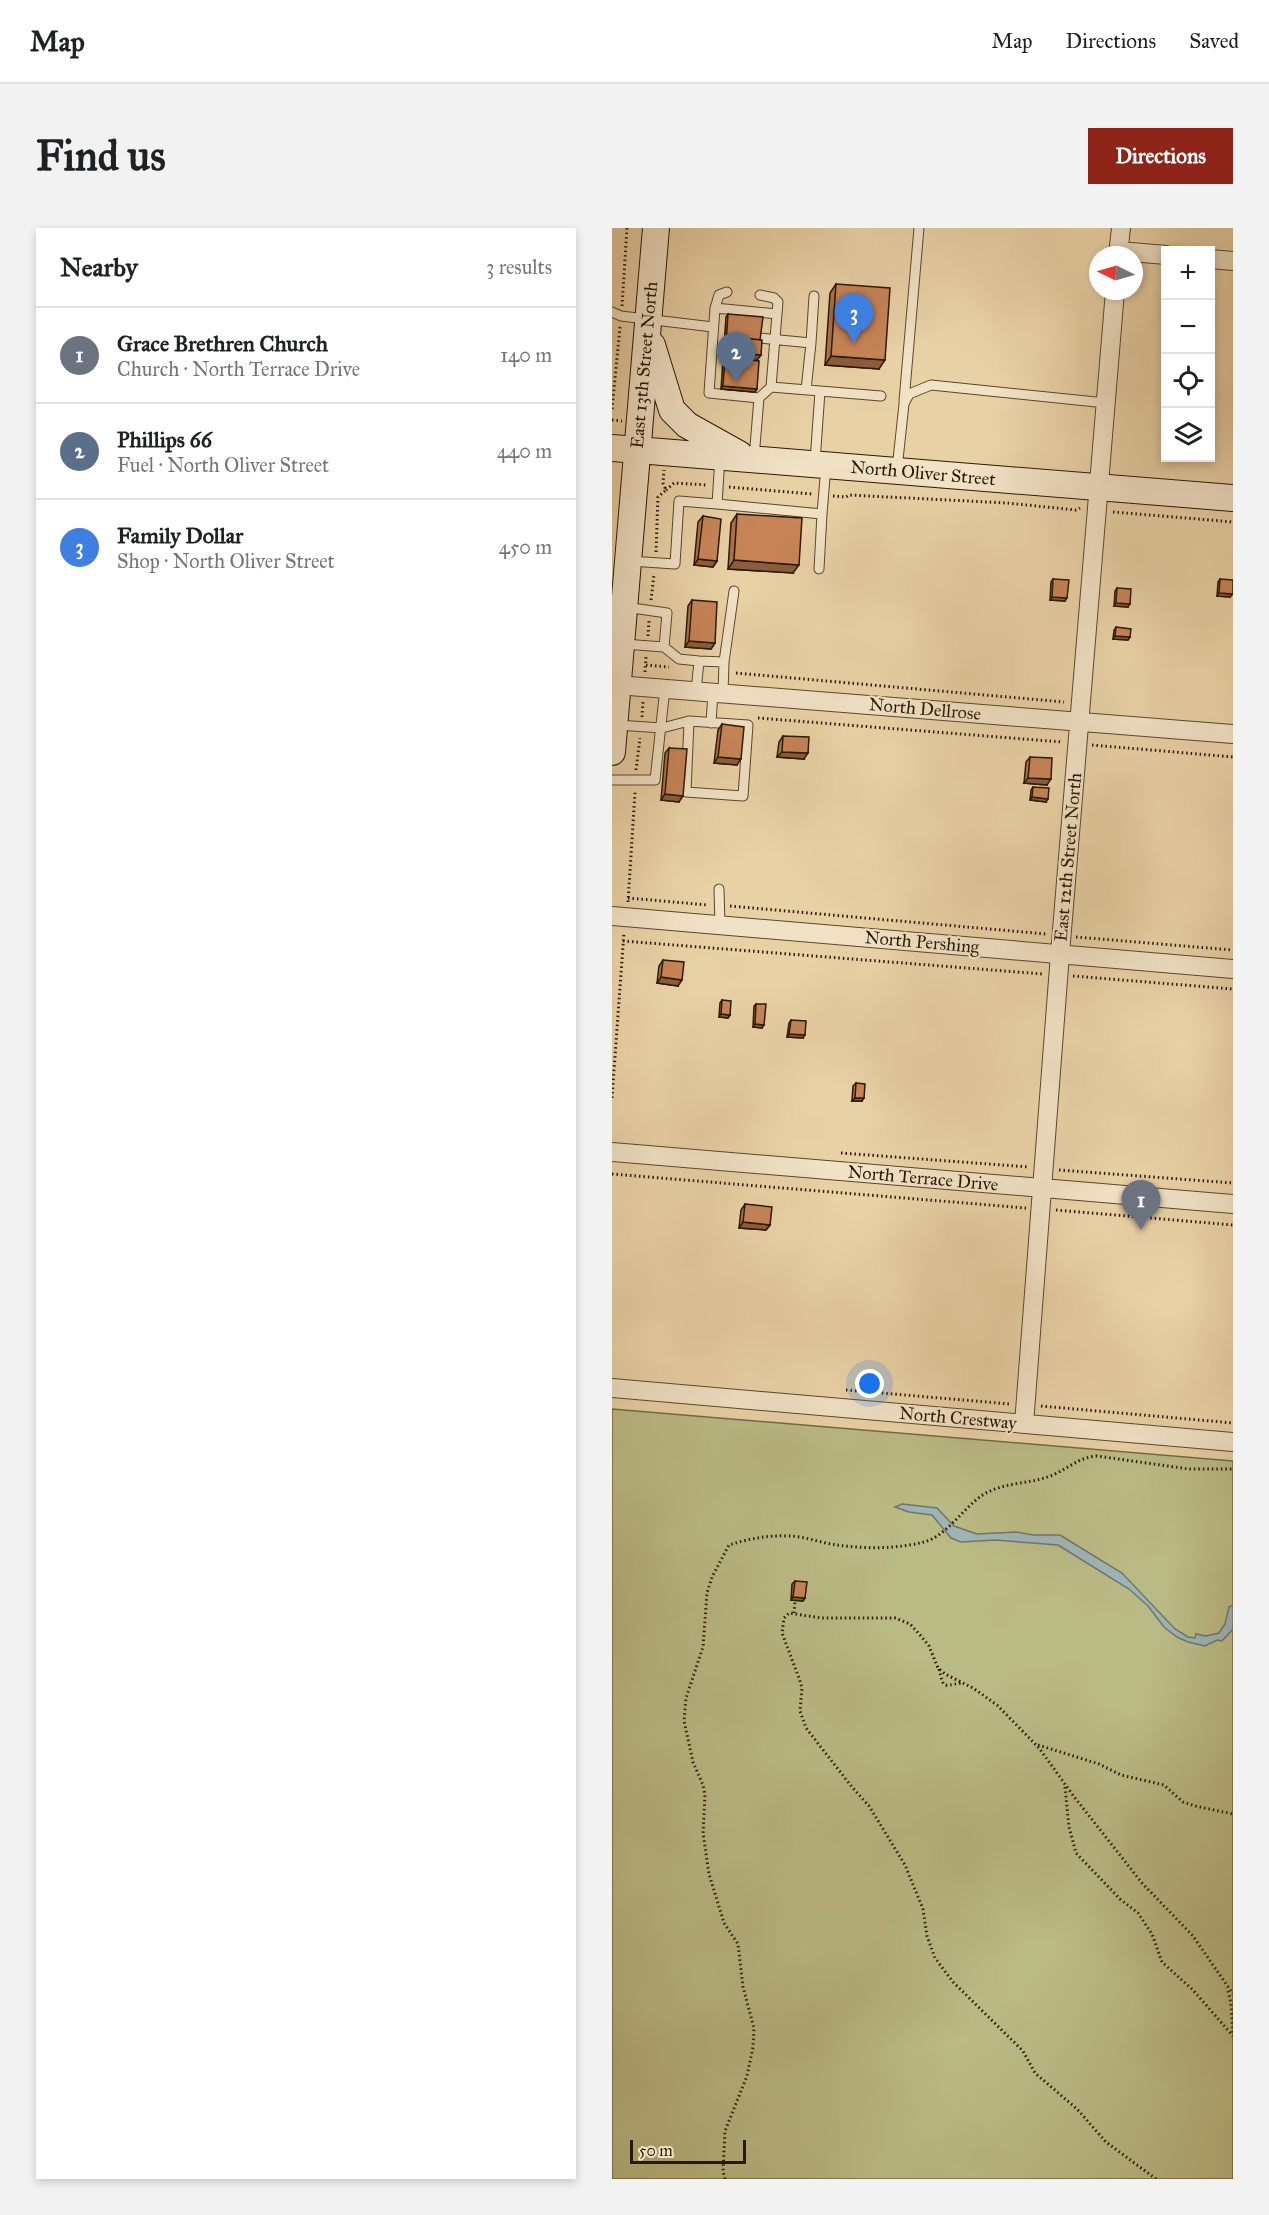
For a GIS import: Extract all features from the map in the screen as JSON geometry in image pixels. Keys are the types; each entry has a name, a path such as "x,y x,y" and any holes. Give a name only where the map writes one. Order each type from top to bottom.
{"main road":[{"name":"East 13th Street North","path":"612,752 620,623 627,561 624,449 648,324 656,228"},
{"path":"648,324 657,368 672,410 687,425 752,459"},
{"name":"North Oliver Street","path":"624,449 897,471 1098,499 1233,498"}],"street":[{"path":"1120,246 1121,228"},
{"path":"1143,254 1161,255"},
{"path":"1215,259 1233,261"},
{"name":"East 12th Street North","path":"1024,1424 1042,1168 1114,300"},
{"name":"North Dellrose","path":"617,685 1079,713 1233,734"},
{"name":"North Pershing","path":"612,916 1233,969"},
{"name":"North Terrace Drive","path":"612,1152 1233,1204"},
{"name":"North Crestway","path":"612,1388 1233,1442"}],"lane":[{"path":"897,471 919,228"},
{"path":"727,292 719,295 715,308 709,393 759,398"},
{"path":"760,295 774,298 778,302 775,339 768,375 771,387"},
{"path":"806,390 814,296"},
{"path":"715,308 777,314"},
{"path":"612,312 648,324 713,330 724,335"},
{"path":"759,338 811,343"},
{"path":"711,369 722,371"},
{"path":"904,404 909,394 931,385 1106,403"},
{"path":"752,459 759,398 771,387 881,396"},
{"path":"819,569 824,495 820,465 820,391"},
{"path":"717,504 720,457"},
{"path":"627,561 675,564 679,501 822,514"},
{"path":"711,692 724,667 734,591"},
{"path":"620,623 667,613 664,647"},
{"path":"620,623 664,647 679,659 699,665 724,667"},
{"path":"699,665 711,692 711,723"},
{"path":"612,780 655,780 665,688"},
{"path":"614,725 662,728 689,721 748,725 743,796 686,792 689,721"},
{"path":"719,889 720,925"}],"path":[{"path":"666,490 674,483 824,495 1007,503 1076,510 1098,499 1233,522"},
{"path":"646,665 699,665"},
{"path":"724,667 1079,713"},
{"path":"642,709 663,711"},
{"path":"747,717 1233,757"},
{"path":"628,898 1233,950"},
{"path":"623,940 1233,988"},
{"path":"839,1153 1233,1183"},
{"path":"612,1174 1233,1225"},
{"path":"839,1390 1233,1423"},
{"path":"724,2179 725,2131 747,2076 754,2028 743,1987 738,1944 724,1923 709,1874 703,1833 705,1795 693,1762 684,1721 686,1698 703,1647 707,1593 712,1577 729,1545 754,1538 789,1536 837,1545 880,1548 926,1542 943,1533 954,1519 982,1495 1013,1484 1055,1474 1084,1457 1097,1456 1189,1469 1233,1469"},
{"path":"794,1614 795,1601"},
{"path":"962,1683 947,1686 941,1683 938,1668 928,1646 905,1621 895,1618 820,1618 789,1613 784,1618 782,1633 802,1688 800,1711 806,1728 869,1806 905,1865 923,1909 927,1936 935,1958 953,1982 1023,2051 1035,2073 1077,2109 1106,2142 1156,2179"},
{"path":"938,1668 997,1705 1039,1748 1065,1785 1142,1882 1193,1936 1233,1994"},
{"path":"1029,1739 1040,1747 1099,1764 1121,1775 1164,1785 1183,1802 1233,1814"},
{"path":"1065,1785 1069,1827 1076,1853 1120,1899 1138,1913 1152,1934 1162,1962 1193,1990 1233,2036 1232,2003 1228,1988"}],"green space":[{"path":"612,1409 1233,1461 1233,2179 612,2179"}],"shaded area":[{"path":"902,1504 937,1508 954,1526 977,1534 1017,1532 1033,1535 1060,1535 1122,1573 1175,1629 1188,1637 1195,1638 1196,1634 1206,1636 1219,1633 1225,1624 1229,1607 1233,1605 1233,1629 1222,1641 1217,1640 1205,1646 1188,1642 1164,1627 1148,1606 1129,1589 1058,1545 995,1540 961,1542 951,1538 932,1515 909,1512 895,1507"}],"building":[{"path":"836,284 890,288 885,360 831,356"},
{"path":"728,314 763,317 760,340 732,337 726,343"},
{"path":"732,337 762,340 761,355 730,352"},
{"path":"725,357 759,361 757,389 723,386"},
{"path":"737,514 802,518 799,565 734,560"},
{"path":"703,516 721,519 717,561 698,559"},
{"path":"1053,579 1069,580 1067,598 1052,597"},
{"path":"1220,579 1233,580 1233,594 1219,593"},
{"path":"1117,588 1131,589 1130,604 1116,603"},
{"path":"692,600 717,602 715,643 689,641"},
{"path":"1116,627 1131,629 1130,637 1115,636"},
{"path":"722,724 744,727 741,759 718,757"},
{"path":"783,736 809,737 808,753 782,752"},
{"path":"669,748 687,749 683,796 665,794"},
{"path":"1030,757 1052,758 1051,779 1028,778"},
{"path":"1033,787 1049,788 1048,799 1032,797"},
{"path":"663,960 684,962 682,980 661,977"},
{"path":"722,1000 731,1001 730,1015 721,1014"},
{"path":"756,1004 766,1004 764,1025 755,1024"},
{"path":"791,1020 806,1021 805,1035 789,1034"},
{"path":"856,1083 865,1084 864,1098 855,1098"},
{"path":"745,1204 772,1207 770,1225 743,1222"},
{"path":"795,1581 807,1582 805,1598 793,1597"}],"place":[{"name":"Family Dollar","path":"854,343"},
{"name":"Phillips 66","path":"736,382"},
{"name":"Grace Brethren Church","path":"1141,1230"}]}
